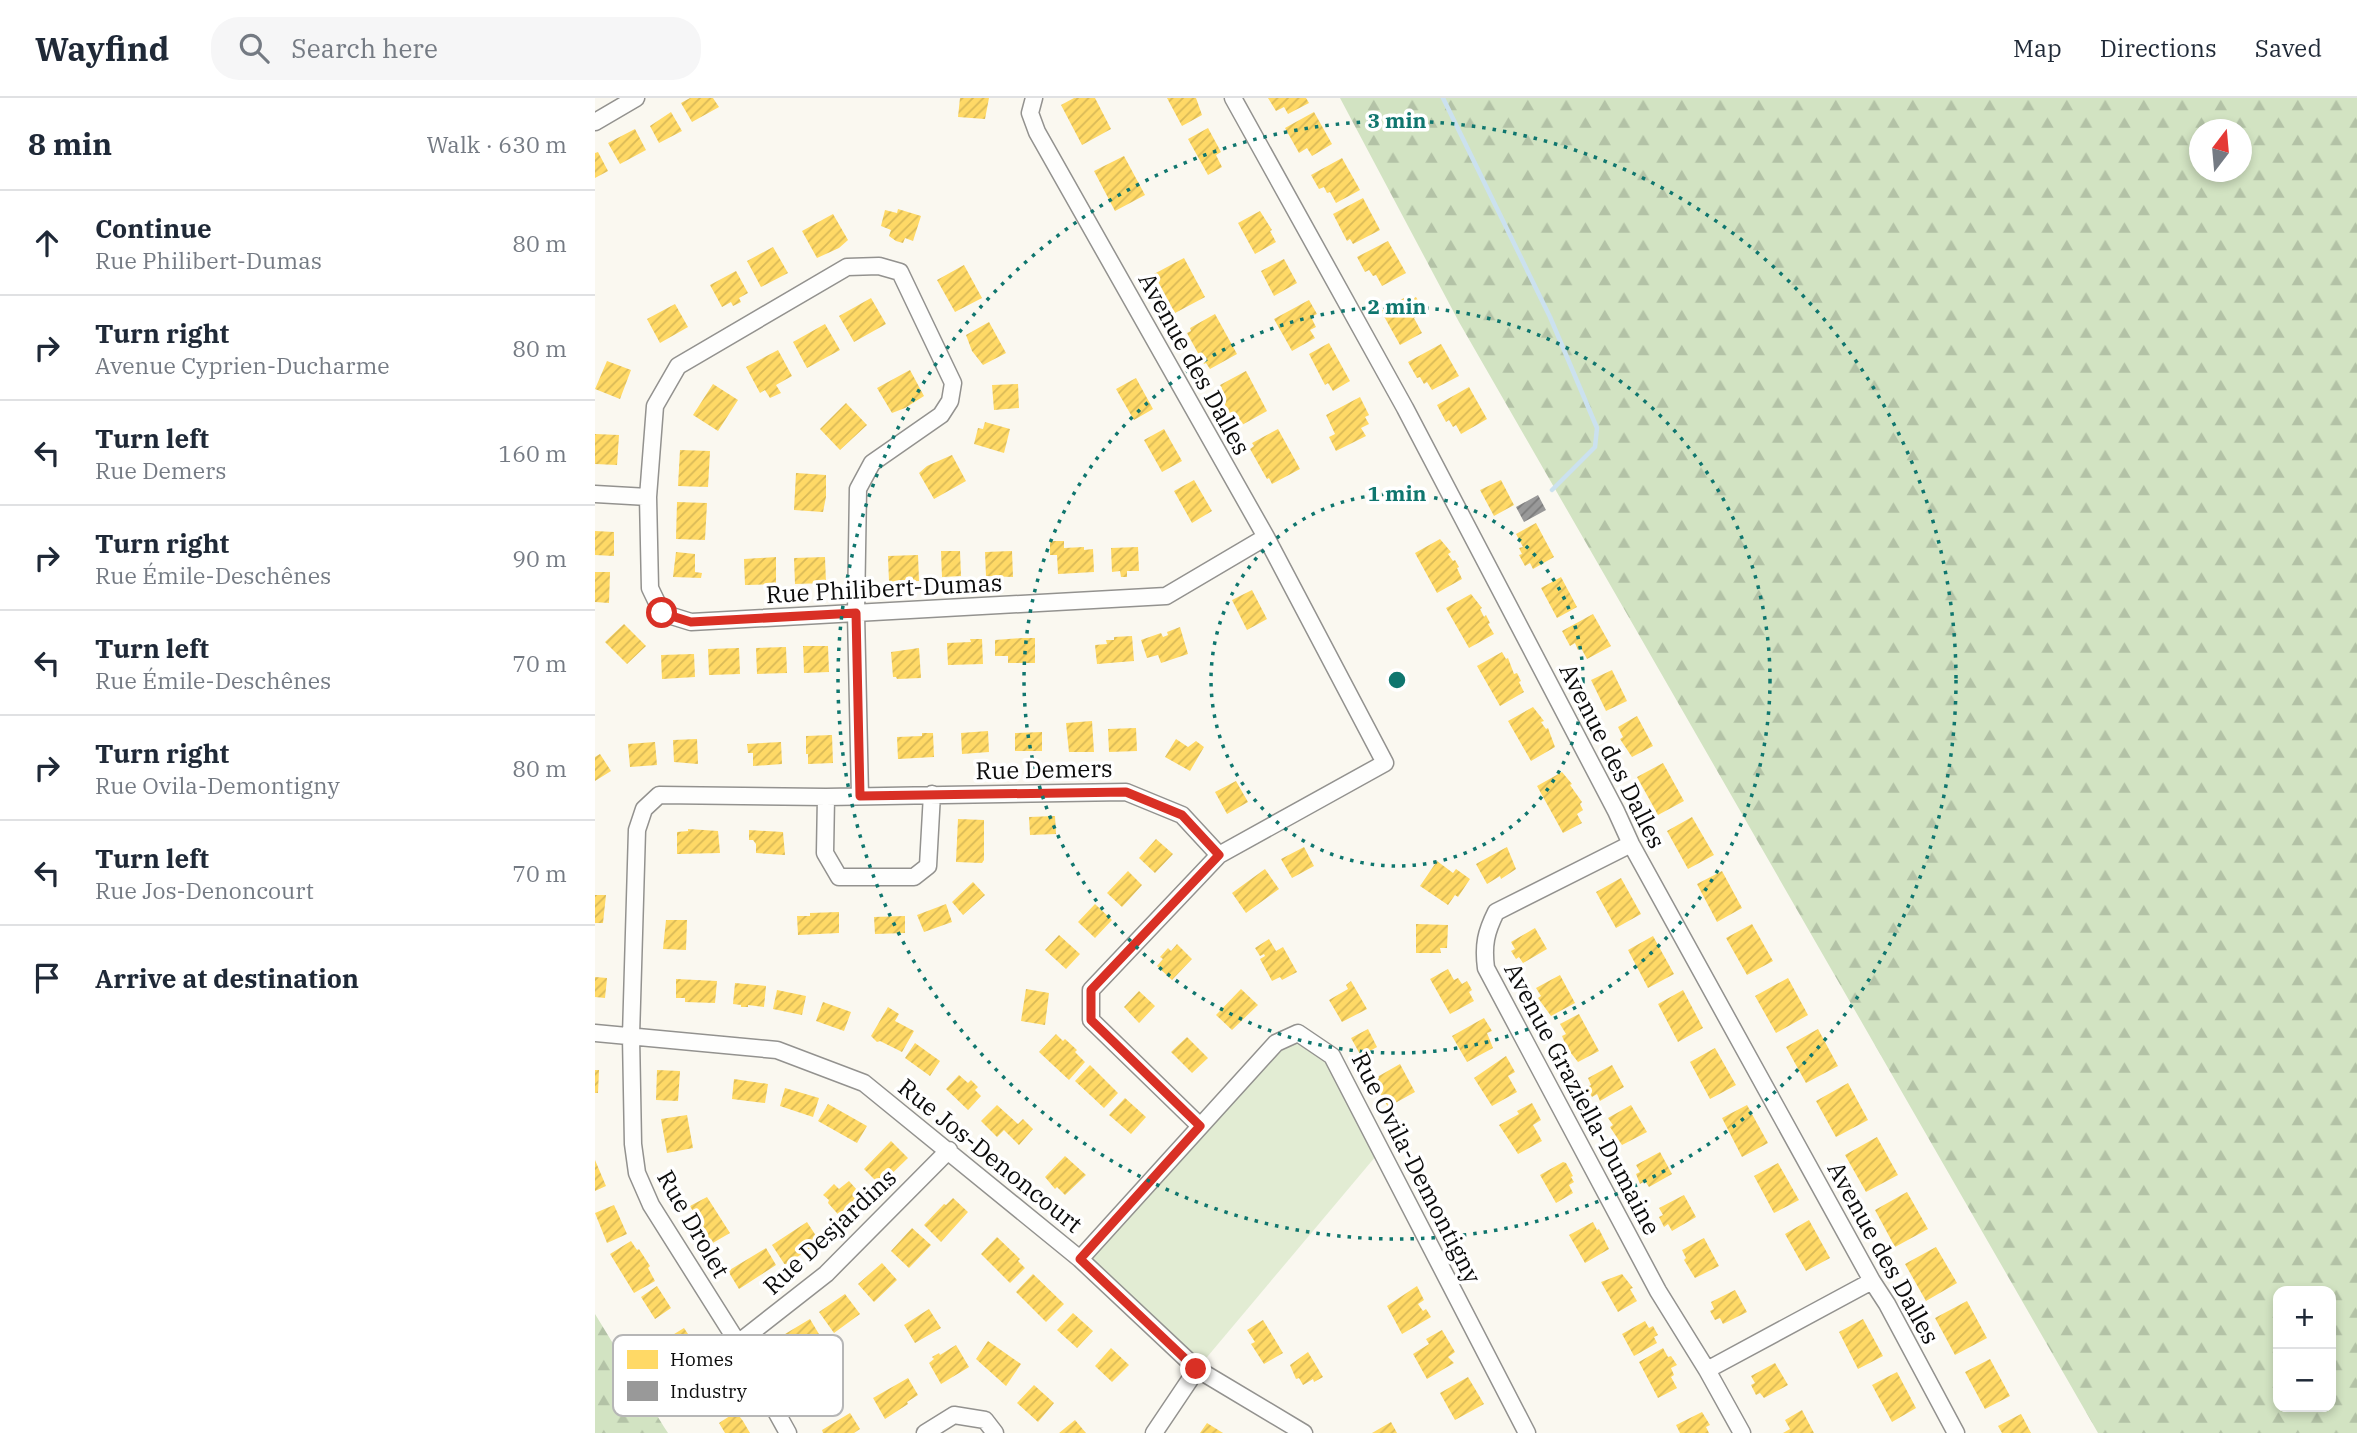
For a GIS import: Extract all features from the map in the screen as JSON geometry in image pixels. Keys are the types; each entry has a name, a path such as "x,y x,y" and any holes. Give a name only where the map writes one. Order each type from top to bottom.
{"street":[{"path":"595,122 636,98"},
{"name":"Avenue des Dalles","path":"1034,98 1030,113 1037,132 1266,537 1385,763 1219,855"},
{"name":"Avenue des Dalles","path":"1233,98 1405,408 1632,844 1956,1433"},
{"name":"Rue Philibert-Dumas","path":"856,613 858,489 872,463 941,415 950,401 953,383 900,271 879,266 847,267 678,366 655,406 648,497 650,588 662,613 691,622 856,613 1166,596 1266,537"},
{"path":"595,494 648,497"},
{"path":"856,613 860,796"},
{"name":"Rue Demers","path":"645,808 659,795 826,797 1126,792 1182,815 1219,855"},
{"path":"826,797 825,853 839,877 914,877 929,866 932,794"},
{"name":"Rue Drolet","path":"645,808 637,830 631,1036 633,1144 637,1173 651,1205 733,1335"},
{"name":"Avenue Graziella-Dumaine","path":"1632,844 1496,912 1486,931 1483,947 1486,968 1658,1291 1742,1433"},
{"path":"1200,1126 1091,1020 1091,990 1219,855"},
{"name":"Rue Jos-Denoncourt","path":"595,1033 777,1050 865,1083 1080,1259 1196,1369 1304,1433"},
{"name":"Rue Ovila-Demontigny","path":"1080,1259 1276,1042 1298,1033 1332,1056 1527,1433"},
{"name":"Rue Desjardins","path":"748,1335 826,1274 949,1150"},
{"path":"1707,1370 1872,1281"},
{"path":"1154,1433 1196,1369"},
{"path":"925,1433 954,1415 985,1420 995,1433"},
{"name":"Rue Drolet","path":"779,1416 788,1433"}],"green space":[{"path":"1340,98 2357,98 2357,1433 2098,1433 1459,322"},
{"path":"1298,1033 1332,1056 1381,1150 1197,1369 1080,1259 1276,1043"},
{"path":"595,1314 613,1343 613,1416 657,1416 668,1433 595,1433"}],"building: Homes":[{"path":"690,98 713,98 719,107 692,122 681,103"},
{"path":"960,98 989,98 985,119 958,117"},
{"path":"1074,98 1095,98 1111,129 1082,145 1061,105"},
{"path":"1167,98 1196,98 1202,115 1182,126"},
{"path":"1268,98 1306,98 1309,103 1288,114 1284,107 1276,111"},
{"path":"671,112 682,131 659,143 650,126"},
{"path":"1314,112 1332,144 1312,156 1307,148 1299,153 1285,128"},
{"path":"1208,128 1221,152 1216,155 1222,167 1208,175 1188,139"},
{"path":"635,129 646,150 620,164 608,143"},
{"path":"598,152 608,171 595,178 595,153"},
{"path":"1124,156 1145,195 1115,211 1094,171"},
{"path":"1342,158 1360,190 1336,203 1324,187 1319,189 1311,175"},
{"path":"1363,198 1380,230 1353,244 1350,239 1347,241 1333,214"},
{"path":"898,209 921,216 913,241 905,238 903,243 896,241 889,236 891,230 881,226 885,210 897,213"},
{"path":"1260,211 1276,242 1255,254 1238,223"},
{"path":"833,214 848,240 839,248 817,258 802,231"},
{"path":"1388,241 1406,273 1382,286 1376,275 1373,276 1369,270 1365,272 1357,257"},
{"path":"773,247 788,273 761,287 747,261"},
{"path":"1184,258 1205,297 1175,313 1154,274"},
{"path":"1284,259 1297,283 1274,296 1261,271"},
{"path":"964,265 982,298 955,312 937,280"},
{"path":"736,271 748,293 739,298 741,302 733,306 731,302 722,307 710,285"},
{"path":"1416,297 1425,312 1414,318 1422,333 1400,345 1381,311 1404,298 1407,303"},
{"path":"871,298 886,324 854,342 839,316"},
{"path":"1309,300 1317,314 1311,317 1316,327 1310,330 1315,338 1292,351 1274,319"},
{"path":"675,304 688,327 660,343 647,319"},
{"path":"1215,314 1237,354 1210,369 1204,364 1187,333 1191,331 1190,328"},
{"path":"989,322 1006,353 983,365 972,351 966,335"},
{"path":"825,324 840,350 807,368 793,342"},
{"path":"1329,343 1350,381 1333,391 1328,383 1325,385 1309,354"},
{"path":"1441,344 1459,376 1432,390 1427,382 1424,384 1420,377 1417,378 1408,362"},
{"path":"778,350 792,376 776,385 781,393 770,398 765,390 760,393 746,367"},
{"path":"607,361 631,370 620,399 595,389"},
{"path":"910,370 924,396 892,413 877,388"},
{"path":"1246,371 1267,411 1240,426 1234,421 1217,391 1222,388 1220,385"},
{"path":"1136,378 1153,409 1134,420 1116,389"},
{"path":"713,384 738,400 718,431 693,415"},
{"path":"1018,384 1019,408 994,410 992,385"},
{"path":"1469,387 1487,419 1461,434 1456,425 1453,427 1449,420 1446,422 1437,405"},
{"path":"1360,397 1369,415 1365,417 1369,424 1361,428 1366,436 1336,451 1329,437 1335,434 1326,415"},
{"path":"846,403 867,425 840,450 820,429"},
{"path":"985,422 1010,429 1004,453 974,444 978,428 983,429"},
{"path":"1164,429 1182,461 1162,472 1144,440"},
{"path":"1278,429 1300,469 1272,484 1250,449 1254,446 1252,443"},
{"path":"595,434 619,435 617,465 595,464"},
{"path":"680,450 710,451 708,487 678,486"},
{"path":"952,455 966,481 934,499 919,473 927,466"},
{"path":"796,473 826,475 823,512 794,510"},
{"path":"1194,480 1212,511 1192,523 1174,491"},
{"path":"1501,480 1514,505 1494,516 1480,490"},
{"path":"677,502 707,503 705,540 676,539"},
{"path":"1536,523 1554,557 1533,569 1530,563 1525,566 1519,555 1522,554 1519,548 1523,547 1516,534"},
{"path":"595,531 614,532 614,556 595,555"},
{"path":"1440,539 1451,552 1448,554 1459,567 1457,568 1462,579 1437,593 1415,553"},
{"path":"1050,541 1064,541 1064,548 1093,549 1094,572 1058,574 1057,555 1050,555"},
{"path":"1138,547 1139,571 1127,571 1127,577 1121,577 1120,571 1112,572 1111,548"},
{"path":"941,551 960,551 961,576 942,577"},
{"path":"1012,551 1013,577 986,576 985,552"},
{"path":"676,552 695,554 695,572 702,573 701,578 673,577"},
{"path":"918,555 919,581 889,582 888,556"},
{"path":"776,557 776,584 745,585 744,559"},
{"path":"825,557 826,583 795,584 794,558"},
{"path":"595,572 610,572 609,603 595,602"},
{"path":"1561,577 1577,607 1557,618 1541,588"},
{"path":"1252,590 1267,619 1247,630 1232,600"},
{"path":"1471,594 1482,608 1480,609 1484,617 1486,615 1494,634 1469,648 1446,608"},
{"path":"1593,614 1611,646 1587,659 1575,643 1570,646 1562,631"},
{"path":"624,624 646,646 627,664 605,642"},
{"path":"1180,627 1188,654 1161,663 1158,655 1147,658 1141,640 1161,633 1163,637 1168,635 1167,632"},
{"path":"1132,636 1134,661 1097,664 1095,645 1107,644 1106,640 1114,640 1114,637"},
{"path":"1035,638 1035,663 1008,663 1008,656 995,656 995,640"},
{"path":"970,639 982,639 983,664 948,665 947,643 971,642"},
{"path":"803,646 828,646 829,672 804,673"},
{"path":"786,647 787,673 757,674 756,648"},
{"path":"739,648 740,674 709,675 708,649"},
{"path":"919,648 921,678 893,677 891,652"},
{"path":"1502,652 1506,659 1508,658 1514,674 1517,673 1524,692 1500,706 1477,666"},
{"path":"694,654 695,677 662,679 661,655"},
{"path":"1612,670 1627,701 1606,711 1591,680"},
{"path":"1533,707 1544,721 1541,722 1546,729 1548,728 1555,747 1531,761 1508,721"},
{"path":"1637,716 1653,746 1632,757 1620,739 1623,737 1618,727"},
{"path":"1092,721 1094,752 1069,752 1066,723"},
{"path":"1136,728 1137,751 1109,752 1108,729"},
{"path":"988,731 989,752 962,754 961,733"},
{"path":"1042,732 1042,751 1015,751 1015,733"},
{"path":"922,733 933,733 934,757 898,759 897,737 922,736"},
{"path":"832,735 833,763 808,764 806,736"},
{"path":"697,739 698,764 674,762 673,740"},
{"path":"1176,739 1188,747 1196,741 1204,747 1190,771 1165,757"},
{"path":"655,742 657,765 630,767 628,744"},
{"path":"781,742 782,764 753,766 753,753 748,753 747,744"},
{"path":"600,754 611,771 595,781 595,757"},
{"path":"1663,763 1684,801 1658,815 1637,777"},
{"path":"1562,772 1582,802 1580,804 1583,810 1577,814 1582,823 1563,833 1537,786"},
{"path":"1236,781 1248,802 1227,814 1215,792"},
{"path":"1055,816 1056,834 1030,835 1029,817"},
{"path":"1692,817 1714,855 1688,869 1667,831"},
{"path":"958,819 984,820 982,863 956,862"},
{"path":"688,829 718,831 720,853 677,854 677,832"},
{"path":"749,830 783,832 785,855 756,853 756,844 749,840"},
{"path":"1156,839 1173,854 1155,873 1139,858"},
{"path":"1304,847 1314,866 1292,878 1281,859"},
{"path":"1507,847 1516,869 1487,884 1476,864"},
{"path":"1437,861 1453,873 1456,869 1470,879 1458,897 1455,895 1448,905 1420,886"},
{"path":"1265,869 1279,889 1246,913 1232,893"},
{"path":"1128,871 1142,885 1122,907 1107,893"},
{"path":"1722,871 1742,908 1717,922 1697,884"},
{"path":"1621,878 1641,914 1616,928 1596,892"},
{"path":"973,882 985,895 963,915 952,902"},
{"path":"595,895 606,895 603,923 595,923"},
{"path":"946,904 952,922 924,932 917,915"},
{"path":"1095,904 1112,920 1095,938 1078,922"},
{"path":"839,912 839,933 798,935 797,916"},
{"path":"905,916 905,933 875,934 874,917"},
{"path":"666,920 687,920 686,950 663,949"},
{"path":"1416,924 1448,925 1447,948 1440,948 1441,953 1416,953"},
{"path":"1752,924 1773,961 1747,975 1726,938"},
{"path":"1535,928 1547,949 1523,963 1519,957 1516,959 1511,951 1515,949 1511,942"},
{"path":"1059,935 1080,954 1066,969 1045,950"},
{"path":"1653,936 1674,974 1648,988 1628,950"},
{"path":"1269,939 1276,951 1283,947 1297,972 1282,980 1280,977 1272,981 1260,959 1264,954 1260,956 1255,948"},
{"path":"1177,944 1192,959 1172,980 1157,966 1163,959 1160,957 1168,948 1171,951"},
{"path":"1448,969 1454,980 1458,978 1462,984 1467,981 1474,1001 1450,1014 1430,979"},
{"path":"1560,975 1575,1003 1551,1016 1538,998 1541,996 1536,988"},
{"path":"595,977 607,978 605,998 595,997"},
{"path":"1788,978 1808,1015 1776,1033 1755,996"},
{"path":"676,979 717,981 715,1003 685,1002 685,998 676,998"},
{"path":"1351,981 1367,1009 1342,1022 1329,1000 1348,989 1346,985"},
{"path":"735,983 766,986 764,1007 741,1007 733,1004"},
{"path":"1026,989 1049,993 1045,1025 1021,1021"},
{"path":"1241,989 1258,1005 1232,1030 1216,1015"},
{"path":"777,990 806,996 802,1015 773,1009"},
{"path":"1683,990 1703,1028 1678,1042 1658,1004"},
{"path":"1139,991 1155,1006 1139,1023 1124,1007"},
{"path":"823,1002 851,1012 844,1031 816,1021"},
{"path":"888,1007 899,1014 895,1021 914,1031 902,1052 877,1042 871,1036"},
{"path":"1579,1014 1599,1051 1578,1062 1567,1048 1562,1036 1566,1034 1560,1024"},
{"path":"1484,1018 1492,1031 1487,1033 1493,1048 1467,1062 1452,1036"},
{"path":"1368,1029 1377,1047 1361,1056 1351,1038"},
{"path":"1818,1029 1838,1066 1806,1083 1786,1047"},
{"path":"1056,1034 1077,1050 1075,1052 1085,1062 1069,1080 1039,1052"},
{"path":"1187,1037 1208,1058 1192,1073 1171,1052"},
{"path":"915,1043 940,1061 930,1076 905,1058"},
{"path":"1715,1048 1736,1085 1710,1099 1690,1062"},
{"path":"1506,1056 1515,1072 1508,1076 1517,1092 1492,1106 1474,1078"},
{"path":"1400,1064 1415,1092 1388,1107 1372,1080"},
{"path":"1090,1065 1118,1093 1104,1108 1075,1081"},
{"path":"1612,1065 1624,1087 1600,1101 1597,1094 1592,1097 1587,1087 1591,1085 1588,1078"},
{"path":"595,1070 599,1070 598,1093 595,1093"},
{"path":"657,1070 680,1071 678,1101 656,1100"},
{"path":"959,1075 968,1083 971,1080 978,1087 975,1090 981,1096 968,1110 946,1089"},
{"path":"734,1079 768,1084 765,1103 732,1099"},
{"path":"1848,1083 1868,1120 1836,1137 1816,1101"},
{"path":"785,1088 819,1098 813,1117 780,1106"},
{"path":"1125,1098 1146,1117 1131,1134 1109,1115"},
{"path":"1532,1103 1541,1120 1533,1125 1542,1141 1518,1154 1499,1125"},
{"path":"828,1104 867,1126 857,1143 818,1121"},
{"path":"997,1105 1018,1124 1023,1119 1033,1129 1019,1145 1004,1130 997,1137 981,1121"},
{"path":"1631,1105 1647,1132 1622,1145 1610,1127 1613,1125 1608,1118"},
{"path":"1747,1105 1768,1143 1742,1157 1722,1118"},
{"path":"687,1115 693,1148 667,1153 661,1119"},
{"path":"1877,1137 1898,1175 1866,1192 1845,1155"},
{"path":"891,1141 908,1158 880,1185 864,1169"},
{"path":"1660,1152 1672,1174 1649,1187 1645,1181 1640,1184 1636,1174 1640,1172 1636,1165"},
{"path":"1065,1156 1086,1175 1065,1195 1057,1187 1055,1189 1045,1177"},
{"path":"595,1160 606,1186 595,1191"},
{"path":"1563,1162 1573,1176 1571,1177 1574,1182 1569,1185 1573,1193 1556,1203 1540,1175"},
{"path":"1778,1163 1799,1200 1774,1213 1754,1176"},
{"path":"849,1181 866,1200 844,1221 823,1195 834,1184 839,1189"},
{"path":"1907,1192 1928,1229 1895,1247 1875,1210"},
{"path":"1684,1195 1696,1217 1672,1231 1668,1224 1664,1227 1659,1217 1663,1215 1659,1208"},
{"path":"707,1197 730,1233 711,1244 690,1206"},
{"path":"953,1198 968,1212 941,1242 924,1225"},
{"path":"614,1205 627,1234 607,1243 595,1213"},
{"path":"1809,1220 1830,1258 1806,1271 1785,1234"},
{"path":"807,1222 820,1242 785,1265 772,1245"},
{"path":"1593,1222 1609,1249 1585,1263 1569,1235"},
{"path":"912,1228 931,1245 909,1268 891,1251"},
{"path":"997,1237 1020,1259 1018,1261 1025,1268 1010,1283 981,1254"},
{"path":"1704,1238 1719,1266 1695,1278 1684,1260 1686,1258 1682,1250"},
{"path":"631,1241 650,1266 648,1268 655,1281 634,1293 610,1254"},
{"path":"1936,1247 1957,1283 1926,1301 1905,1264"},
{"path":"766,1248 776,1265 739,1289 728,1271"},
{"path":"882,1263 897,1280 874,1302 858,1284"},
{"path":"1033,1274 1064,1304 1046,1322 1016,1292"},
{"path":"1622,1274 1633,1288 1630,1289 1637,1301 1618,1312 1601,1282"},
{"path":"657,1286 671,1308 655,1319 641,1297"},
{"path":"1417,1286 1424,1300 1418,1304 1423,1311 1426,1309 1431,1317 1402,1334 1387,1306"},
{"path":"1735,1290 1747,1312 1723,1324 1720,1318 1715,1320 1710,1311 1714,1309 1711,1302"},
{"path":"845,1294 860,1314 834,1333 819,1312"},
{"path":"1967,1301 1987,1338 1955,1355 1935,1318"},
{"path":"929,1309 941,1328 915,1343 904,1325"},
{"path":"1073,1313 1093,1331 1077,1348 1057,1330"},
{"path":"810,1319 819,1335 783,1335"},
{"path":"1863,1319 1883,1356 1858,1369 1839,1332"},
{"path":"1263,1320 1283,1353 1264,1364 1251,1344 1255,1342 1247,1330"},
{"path":"1645,1321 1649,1328 1653,1326 1658,1335 1654,1337 1657,1343 1634,1356 1622,1334"},
{"path":"684,1328 689,1335 673,1335"},
{"path":"1442,1330 1455,1352 1448,1357 1454,1363 1427,1379 1413,1354 1429,1344 1426,1339"},
{"path":"988,1341 1021,1364 1006,1386 976,1359"},
{"path":"956,1345 969,1367 941,1384 929,1363 934,1359 932,1357"},
{"path":"1111,1348 1129,1365 1112,1382 1095,1366"},
{"path":"1663,1348 1677,1365 1671,1368 1674,1375 1671,1377 1677,1388 1658,1398 1639,1362"},
{"path":"1308,1352 1323,1377 1303,1385 1299,1378 1296,1379 1290,1365"},
{"path":"1990,1359 2010,1396 1985,1409 1965,1372"},
{"path":"1775,1363 1788,1385 1764,1398 1760,1393 1756,1395 1751,1385 1755,1383 1751,1376"},
{"path":"1897,1372 1916,1408 1892,1422 1872,1385"},
{"path":"1468,1377 1484,1404 1455,1420 1440,1393"},
{"path":"908,1378 918,1395 885,1419 873,1398"},
{"path":"1034,1385 1054,1403 1038,1422 1017,1403"},
{"path":"1802,1410 1814,1433 1783,1433 1790,1429 1785,1420"},
{"path":"1702,1412 1710,1425 1706,1427 1709,1433 1680,1433 1676,1425"},
{"path":"850,1413 860,1429 854,1433 823,1433 822,1430"},
{"path":"2021,1414 2031,1433 2002,1433 1998,1426"},
{"path":"730,1416 739,1416 750,1433 725,1433 719,1423"},
{"path":"1075,1420 1086,1433 1059,1433"},
{"path":"1391,1422 1397,1433 1372,1433"},
{"path":"1207,1423 1223,1433 1200,1433"}],"building: Industry":[{"path":"1538,495 1546,510 1524,522 1516,507"}],"waterway":[{"path":"1443,98 1550,317 1597,428 1595,447 1552,490"}],"route":[{"path":"662,613 691,622 856,613 860,796 1126,792 1182,815 1219,855 1091,990 1091,1020 1200,1126 1080,1259 1196,1369"}]}
